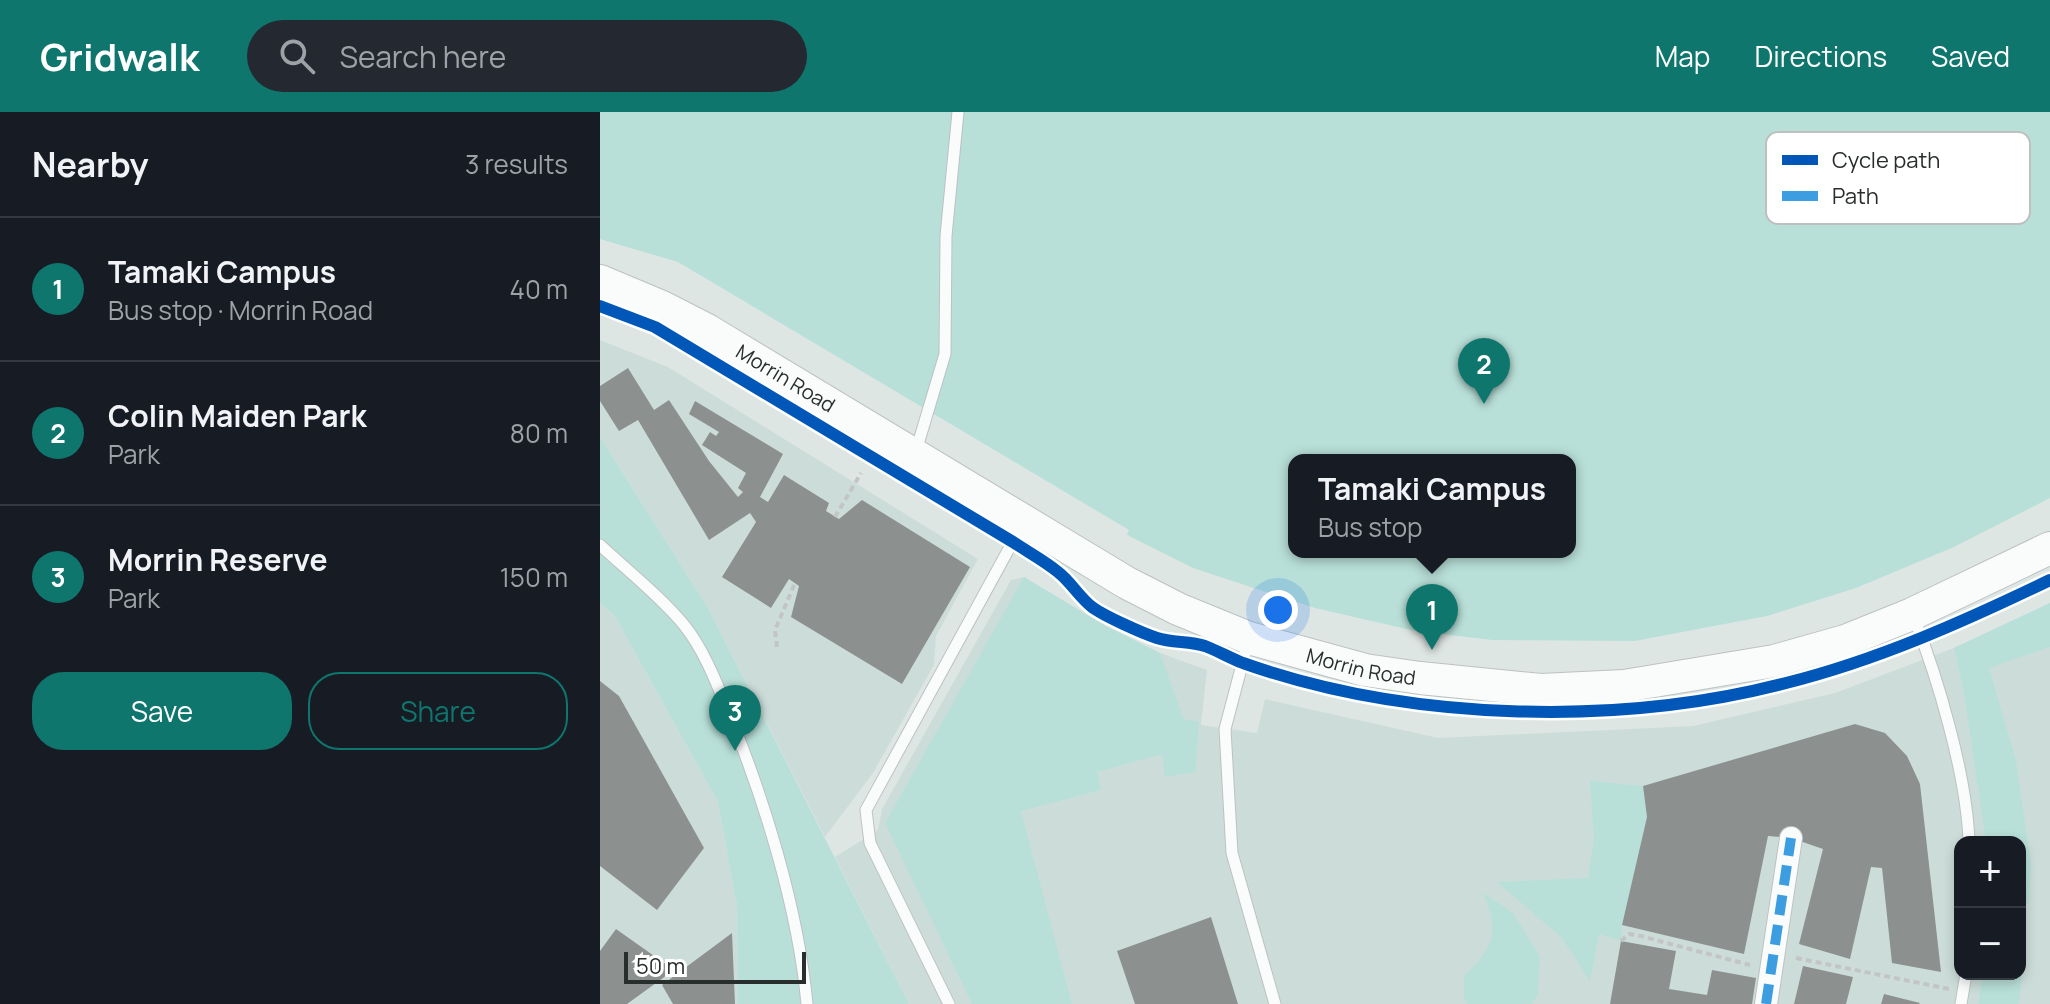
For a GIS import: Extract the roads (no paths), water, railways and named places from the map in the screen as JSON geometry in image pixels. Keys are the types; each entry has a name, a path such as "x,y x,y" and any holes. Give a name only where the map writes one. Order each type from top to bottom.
{"main road":[{"name":"Morrin Road","path":"600,281 707,330 1024,522 1127,583 1178,609 1249,638 1365,670 1541,690 1624,686 1774,661 1845,641 1912,614 2050,548"}],"street":[{"path":"1766,1004 1791,838"}],"lane":[{"path":"915,456 945,354 946,236 958,112"},
{"path":"949,1004 870,843 866,810 1024,522"},
{"path":"600,545 685,626 715,679 745,751 781,870 804,969 807,1004"},
{"path":"1912,614 1927,650 1948,727 1961,781 1968,836"},
{"path":"1249,638 1225,729 1232,853 1275,1004"}],"place":[{"name":"Colin Maiden Park","path":"1484,404"},
{"name":"Tamaki Campus","path":"1432,650"},
{"name":"Morrin Reserve","path":"735,751"}]}
